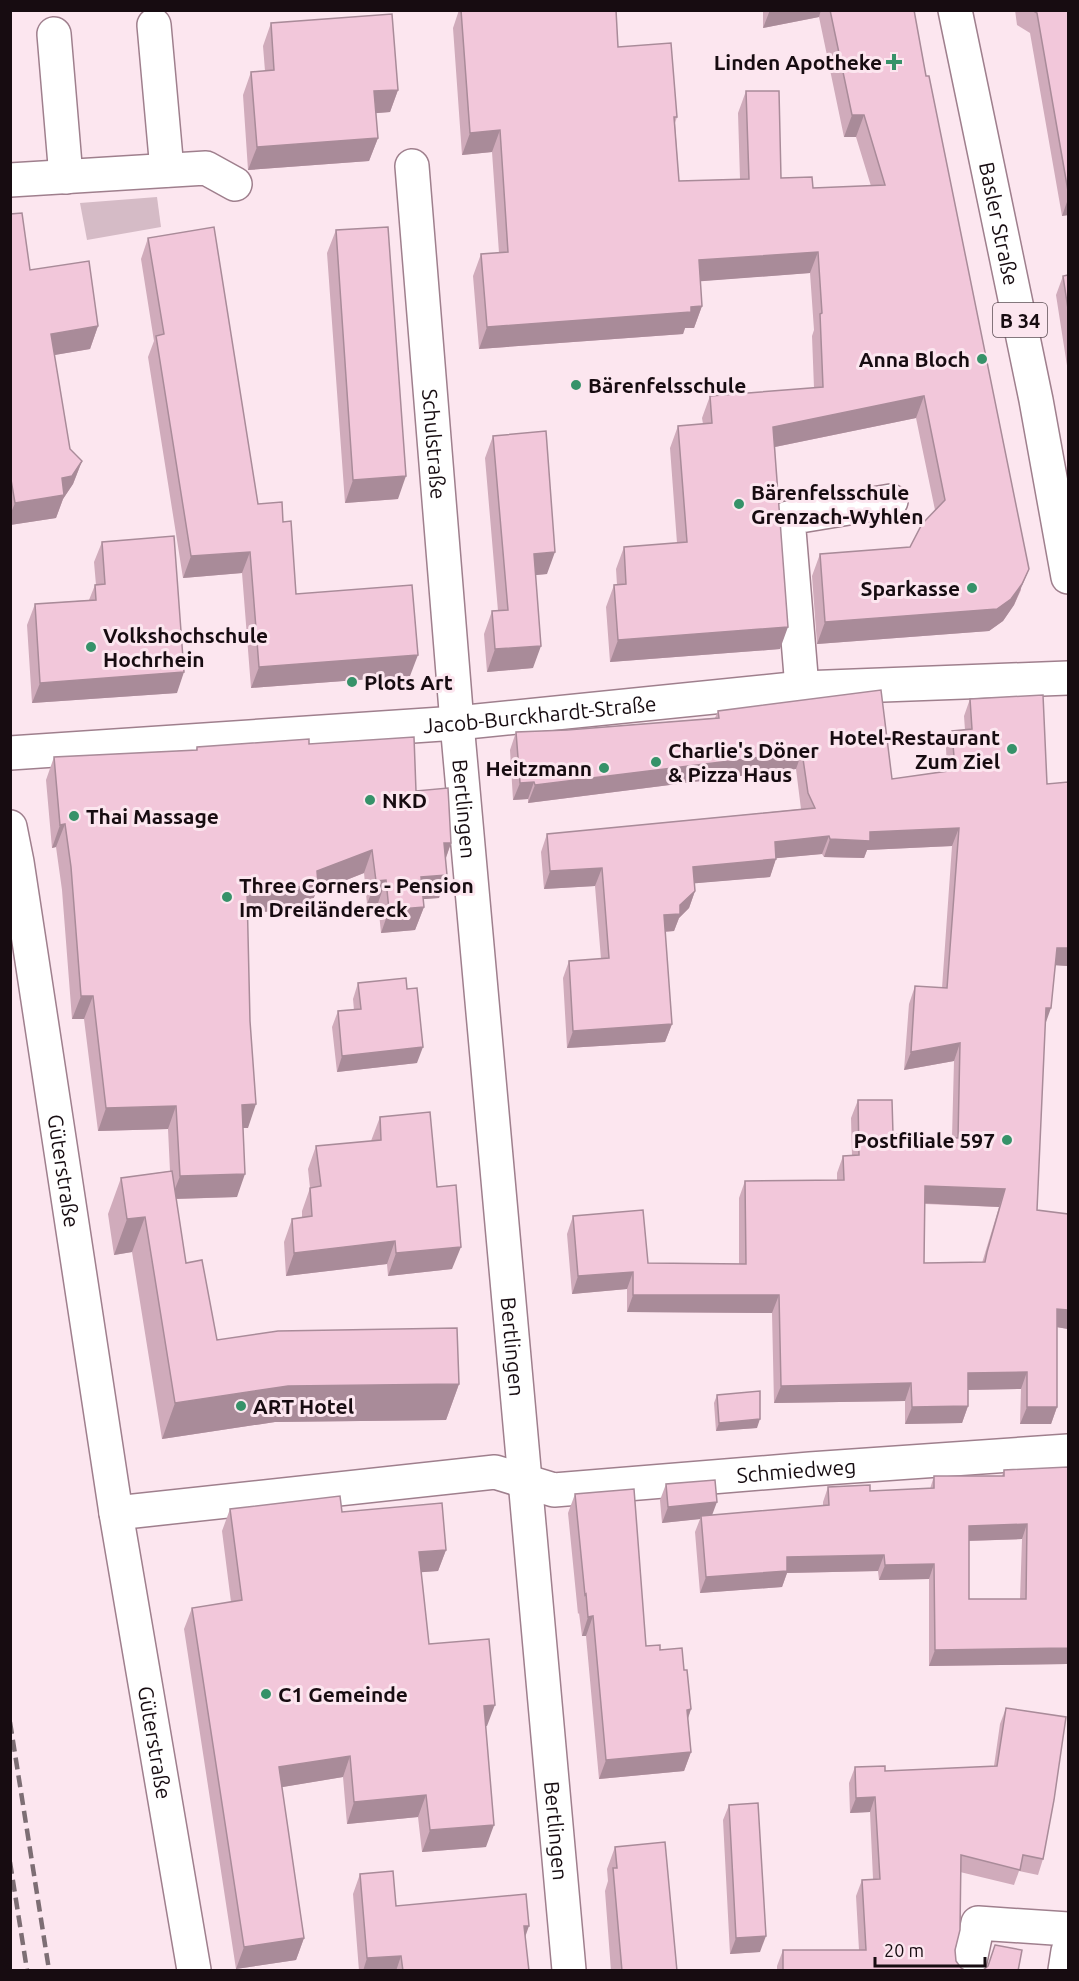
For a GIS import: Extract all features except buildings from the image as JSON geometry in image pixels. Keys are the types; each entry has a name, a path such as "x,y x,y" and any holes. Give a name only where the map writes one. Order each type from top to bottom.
{"street":[{"name":"Basler Straße","path":"955,10 1036,400 1068,577"},
{"path":"154,25 167,170"},
{"path":"54,34 66,177"},
{"name":"Schulstraße","path":"412,166 457,723"},
{"path":"10,180 206,168 235,184"},
{"path":"802,688 788,518 891,501"},
{"name":"Jacob-Burckhardt-Straße","path":"10,753 457,723 802,688 1068,678"},
{"name":"Bertlingen","path":"457,723 569,1971"},
{"name":"Güterstraße","path":"10,827 116,1513 194,1971"},
{"name":"Schmiedweg","path":"524,1482 554,1490 1068,1451"},
{"path":"116,1513 495,1472 524,1482"},
{"path":"968,1971 978,1923 1068,1929"},
{"path":"1065,1971 1068,1951"}],"shaded area":[{"path":"157,197 161,227 87,240 80,203"}],"railway":[{"path":"10,1722 49,1970"},
{"path":"10,1862 27,1970"}],"place":[{"name":"Linden Apotheke","path":"894,62"},
{"name":"Anna Bloch","path":"982,359"},
{"name":"Bärenfelsschule","path":"576,385"},
{"name":"Bärenfelsschule Grenzach-Wyhlen","path":"739,504"},
{"name":"Sparkasse","path":"972,588"},
{"name":"Volkshochschule Hochrhein","path":"91,647"},
{"name":"Plots Art","path":"352,682"},
{"name":"Hotel-Restaurant Zum Ziel","path":"1012,749"},
{"name":"Charlie's Döner & Pizza Haus","path":"656,762"},
{"name":"Heitzmann","path":"604,768"},
{"name":"NKD","path":"370,800"},
{"name":"Thai Massage","path":"74,816"},
{"name":"Three Corners - Pension Im Dreiländereck","path":"227,897"},
{"name":"Postfiliale 597","path":"1007,1140"},
{"name":"ART Hotel","path":"241,1406"},
{"name":"C1 Gemeinde","path":"266,1694"}]}
